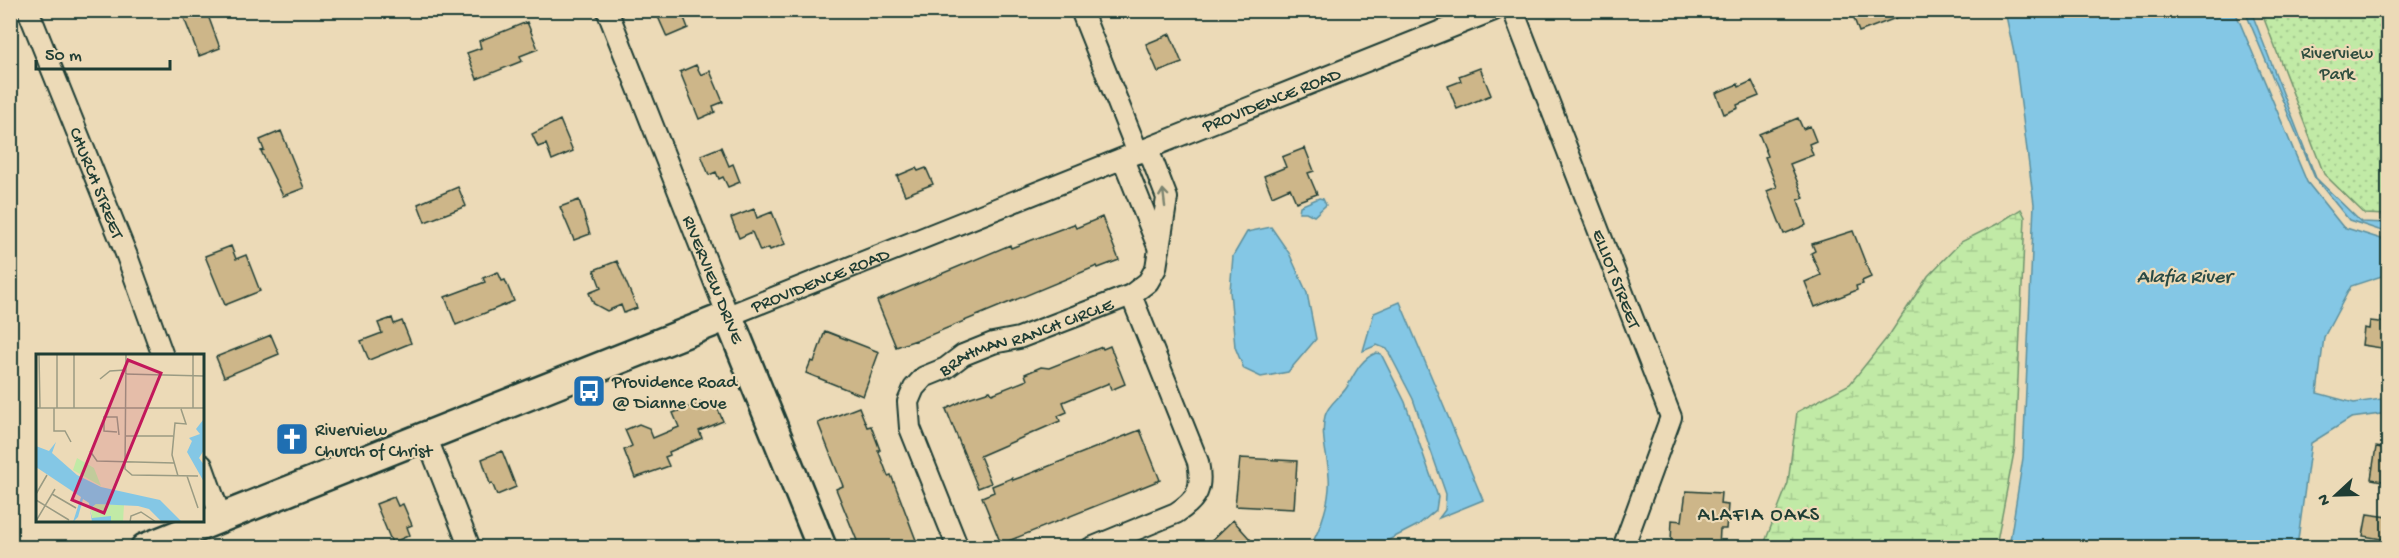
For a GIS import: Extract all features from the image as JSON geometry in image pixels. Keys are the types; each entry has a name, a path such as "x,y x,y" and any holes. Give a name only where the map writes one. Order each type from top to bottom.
{"street":[{"name":"CHURCH STREET","path":"28,10 127,256 162,354"},
{"name":"RIVERVIEW DRIVE","path":"607,10 822,548"},
{"path":"1082,10 1136,154 1159,249"},
{"name":"PROVIDENCE ROAD","path":"163,544 221,518 1494,10"},
{"name":"ELLIOT STREET","path":"1513,10 1671,417 1623,548"},
{"name":"BRAHMAN RANCH CIRCLE","path":"958,548 910,428 908,402 914,388 924,377 946,368 963,356 993,343 1019,338 1131,295 1148,282 1156,268 1167,198 1136,154"},
{"name":"BRAHMAN RANCH CIRCLE","path":"1091,548 1176,513 1188,505 1197,494 1201,478 1198,462 1131,295"},
{"path":"426,436 470,548"},
{"path":"204,471 221,518"}],"green space":[{"name":"Riverview Park","path":"2261,11 2388,11 2388,215 2365,214 2324,174"},
{"path":"2021,209 2025,217 2015,447 1996,547 1763,547 1788,483 1797,412 1850,384 1890,334 1928,276 1961,242"}],"water":[{"name":"Alafia River","path":"2005,11 2235,11 2307,182 2343,227 2388,241 2388,274 2351,286 2324,337 2317,393 2354,403 2388,398 2388,413 2351,418 2311,443 2297,547 2009,547 2023,458 2034,204 2015,58"},
{"path":"2245,11 2251,11 2316,178 2361,222 2388,223 2388,233 2349,220 2315,178"},
{"path":"1319,198 1323,199 1326,205 1314,216 1306,212 1299,212 1300,206"},
{"path":"1271,227 1289,253 1307,293 1316,339 1288,372 1261,377 1244,369 1235,347 1230,291 1233,256 1247,232"},
{"path":"1400,302 1483,500 1439,518 1445,510 1446,494 1413,399 1387,349 1377,345 1363,351 1374,313"},
{"path":"1376,353 1381,354 1405,402 1438,497 1436,510 1418,525 1375,547 1310,547 1327,504 1329,476 1323,431 1325,416 1362,363"}],"building":[{"path":"206,10 220,48 199,56 184,18"},
{"path":"655,10 681,10 688,28 667,37"},
{"path":"1851,10 1912,10 1912,12 1859,32"},
{"path":"527,22 538,49 520,56 522,61 477,79 467,53 481,48 479,41"},
{"path":"1170,34 1182,63 1158,72 1146,44"},
{"path":"696,65 701,75 710,71 723,102 713,106 715,112 699,119 680,72"},
{"path":"1480,68 1491,95 1457,109 1448,86 1461,81 1459,76"},
{"path":"1752,81 1759,96 1737,105 1738,108 1724,114 1716,93"},
{"path":"1798,118 1803,129 1810,126 1816,141 1809,144 1813,155 1790,164 1804,198 1798,200 1806,225 1784,234 1767,191 1777,187 1759,134"},
{"path":"560,120 573,151 552,160 546,144 538,147 532,134"},
{"path":"281,131 304,188 283,196 261,151 264,150 260,140"},
{"path":"721,147 729,166 733,164 740,182 728,187 723,177 719,179 716,172 709,175 701,155"},
{"path":"1305,148 1314,171 1308,173 1317,194 1296,202 1290,188 1272,196 1264,176 1286,167 1282,157"},
{"path":"916,168 918,171 926,168 933,184 905,195 897,176"},
{"path":"458,187 466,206 425,222 418,204"},
{"path":"579,200 590,234 574,240 560,207"},
{"path":"754,209 757,218 772,212 785,244 760,251 752,232 739,238 731,218"},
{"path":"1102,217 1119,260 1098,268 1097,266 916,341 896,347 877,301 1010,245 1011,248 1074,224 1076,228"},
{"path":"1853,231 1871,277 1862,281 1863,284 1856,286 1857,290 1815,307 1805,282 1821,275 1811,253 1815,251 1812,244"},
{"path":"231,246 236,259 246,255 260,291 225,305 205,256"},
{"path":"617,261 637,308 624,313 621,305 607,311 594,304 589,293 601,288 594,270"},
{"path":"498,272 502,281 505,280 514,301 456,325 445,297 485,282 483,278"},
{"path":"392,318 394,324 402,321 411,343 369,360 361,341 382,333 378,323"},
{"path":"2370,321 2388,323 2388,349 2362,345 2364,328 2369,329"},
{"path":"825,331 879,352 863,396 806,373 811,361 814,362"},
{"path":"271,335 279,354 224,377 216,357"},
{"path":"1110,346 1125,384 1111,390 1109,383 1063,402 1067,412 1058,416 1060,421 980,456 991,483 978,488 946,409 968,398 990,391 992,394 1027,380 1025,374 1041,367 1049,368"},
{"path":"714,400 723,421 699,431 702,438 669,452 670,455 665,457 669,466 635,478 624,450 632,446 625,430 639,424 649,428 653,438 679,427 673,413 701,402 702,405"},
{"path":"859,407 867,427 871,426 888,476 891,475 919,548 860,548 836,489 843,486 818,423"},
{"path":"1140,430 1160,480 1001,544 982,497 994,492 992,486 1024,476"},
{"path":"2376,447 2388,449 2388,482 2371,479"},
{"path":"502,451 516,487 497,495 492,483 490,484 482,459"},
{"path":"1240,458 1297,461 1294,509 1235,506"},
{"path":"1686,491 1721,493 1720,504 1728,505 1726,529 1720,529 1719,548 1692,548 1692,543 1671,541 1672,520 1682,521"},
{"path":"394,497 398,506 403,504 412,525 407,527 410,535 392,543 376,504"},
{"path":"2367,514 2388,517 2388,540 2363,536"},
{"path":"1233,520 1258,548 1204,548"}],"place":[{"name":"Providence Road @ Dianne Cove","path":"589,391"},
{"name":"Riverview Church of Christ","path":"292,439"}],"district":[{"name":"ALAFIA OAKS","path":"1759,513"}]}
